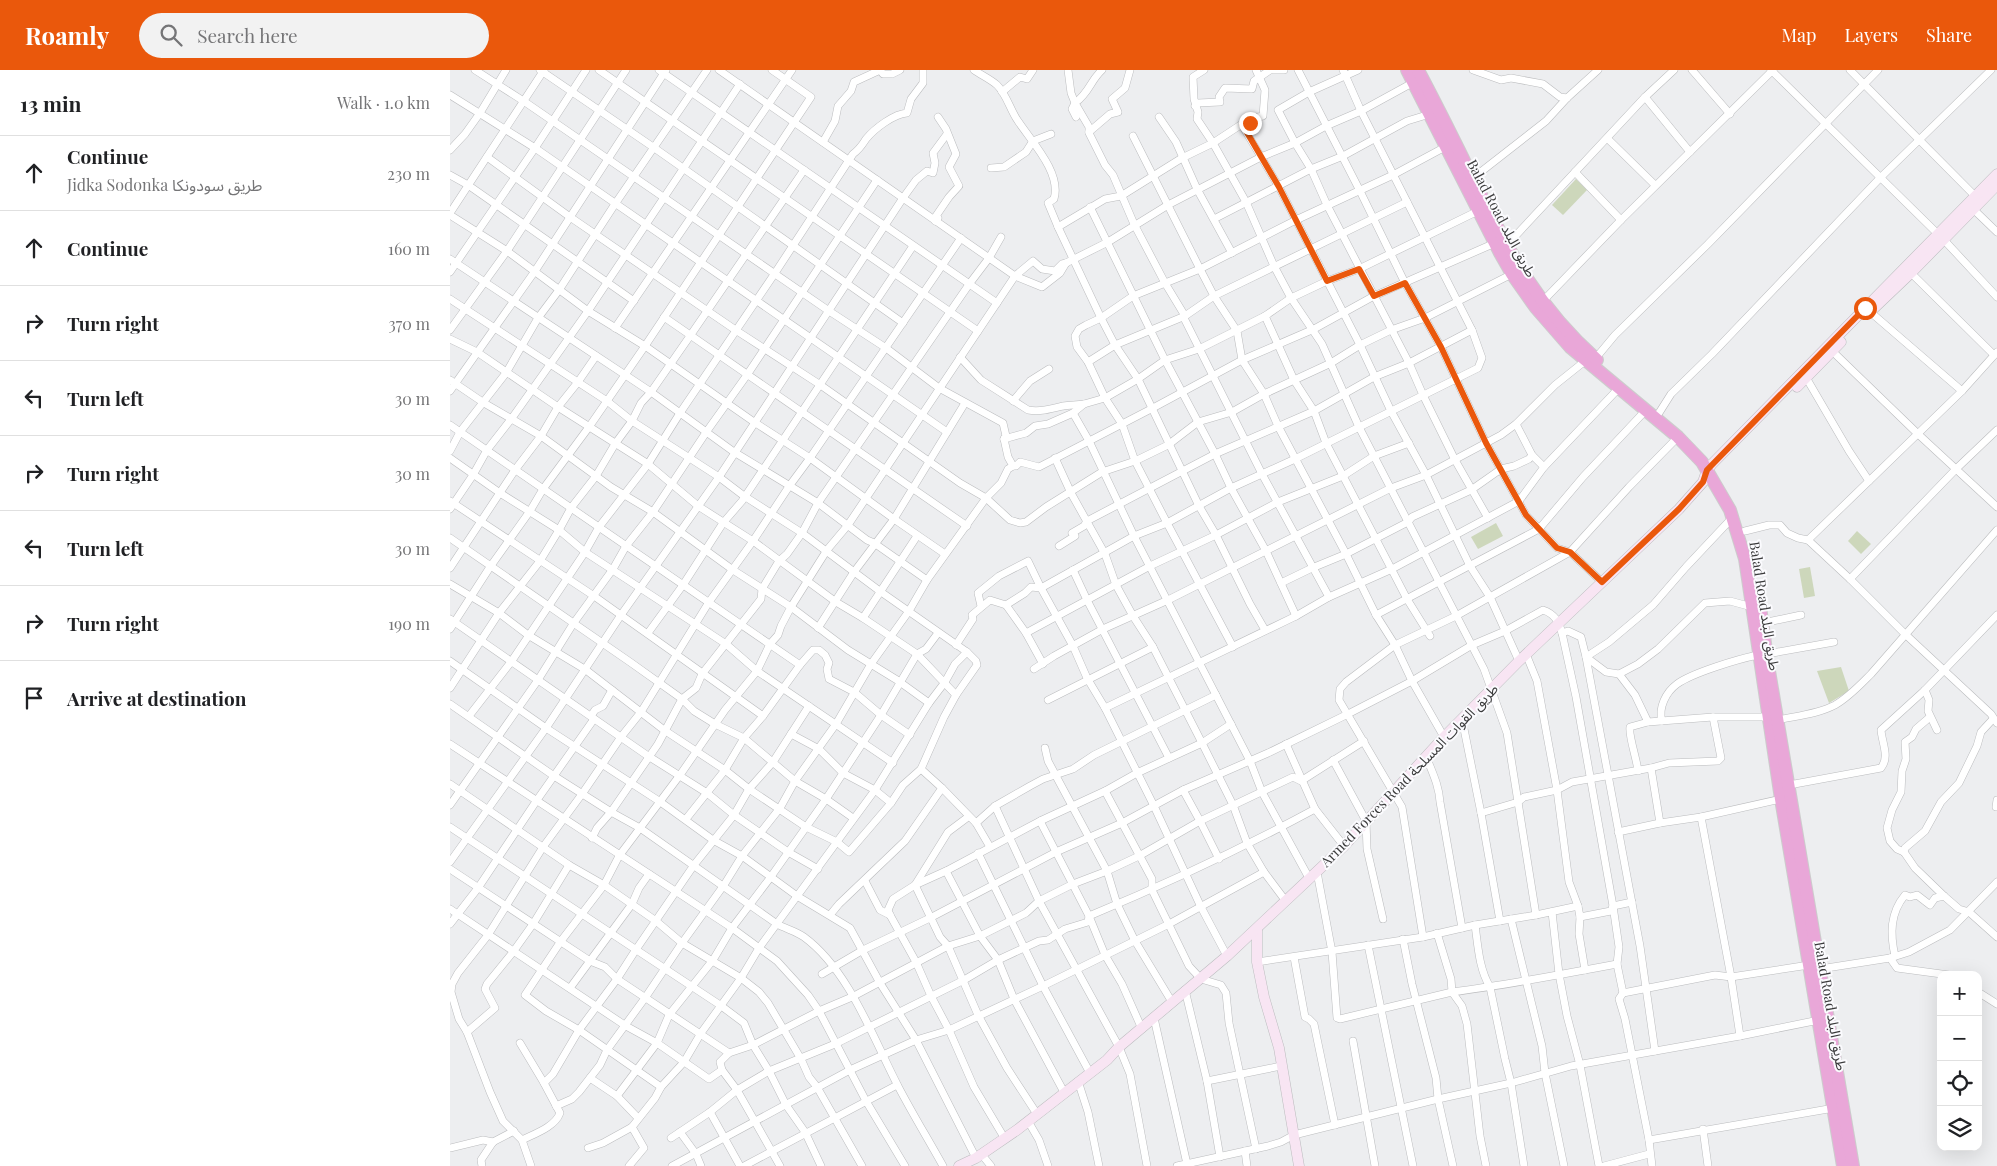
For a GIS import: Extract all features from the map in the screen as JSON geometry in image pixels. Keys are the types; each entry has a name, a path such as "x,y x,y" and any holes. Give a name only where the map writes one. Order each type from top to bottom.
{"highway":[{"name":"Balad Road طريق البلد","path":"1407,70 1416,76 1473,178 1512,274 1546,321 1570,347 1590,360 1658,413 1683,433 1708,457 1710,472 1733,517 1744,559 1773,718 1789,784 1814,967 1819,1020 1843,1166"},
{"name":"Balad Road طريق البلد","path":"1416,76 1430,114 1478,211 1542,302 1590,360 1618,389 1678,437 1702,462 1736,506 1745,531 1757,585 1763,623 1762,655"},
{"name":"Balad Road طريق البلد","path":"1773,718 1781,799 1853,1166"}],"street":[{"path":"475,70 525,102 829,311 886,348 939,388 991,415 1003,424 1006,430 1004,439 1008,457 1013,466"},
{"path":"451,146 465,134 506,70"},
{"path":"450,272 453,261 478,232 586,70"},
{"path":"599,70 978,331"},
{"path":"450,330 506,251 626,70"},
{"path":"450,452 460,432 506,373 538,318 559,290 653,147 707,70"},
{"path":"719,70 1015,276 1042,287 1060,273 1066,263"},
{"path":"450,629 452,621 471,598 543,489 645,346 811,97 772,70"},
{"path":"615,328 792,70"},
{"path":"823,142 835,121 838,106 852,91 854,82 880,70 886,75 900,70"},
{"path":"469,716 511,662 585,552 599,527 648,464 853,154 882,125 903,113 907,113 911,99 923,83 923,70"},
{"path":"974,70 997,85 1018,121 1033,141 1052,175 1056,193 1054,199 1048,203 1058,227 1101,318 1115,344 1138,379 1168,445 1265,630"},
{"path":"1002,92 1020,78 1027,79 1033,70"},
{"path":"1068,70 1075,103 1089,127 1089,133 1105,165 1113,176 1134,224 1185,316 1184,318 1199,350 1262,474 1329,597"},
{"path":"1076,117 1072,109 1075,103 1085,96 1093,81 1102,70"},
{"path":"1089,133 1110,114 1118,112 1112,99 1125,88 1130,70"},
{"path":"1204,70 1194,77 1195,106 1198,112 1196,119 1213,143 1246,202 1274,266 1291,298 1314,329 1359,427 1438,583 1472,645 1492,688 1507,733 1536,916"},
{"path":"1058,227 1105,199 1121,196 1242,124 1245,126 1258,117 1263,116 1265,90 1256,70"},
{"path":"1195,106 1198,103 1220,102 1219,97 1224,88 1240,87 1252,89 1254,81 1260,77 1272,70 1284,70"},
{"path":"1298,70 1343,156 1405,283 1441,347 1486,443 1530,521 1557,548 1570,552 1602,582"},
{"path":"1358,70 1344,73 1278,110 1311,169 1327,206 1409,363 1455,460 1488,518"},
{"path":"1473,70 1501,80 1511,78 1543,84 1560,97 1568,98"},
{"path":"1473,178 1546,121 1598,70"},
{"path":"556,1106 572,1099 600,1065 607,1050 646,998 663,969 704,911 724,886 742,856 780,808 796,781 836,724 871,664 909,611 927,580 986,498 1001,483 1008,469 1020,462 1039,467 1242,360 1314,329 1374,296 1441,267 1501,245 1608,139 1645,97 1674,70"},
{"path":"1692,70 1730,114"},
{"path":"1542,302 1655,185 1730,114 1772,70 1824,124 1940,237 1997,297"},
{"path":"1850,70 1920,140 1997,232"},
{"path":"1034,669 1103,629 1168,600 1328,519 1359,506 1391,488 1426,475 1486,443 1516,424 1554,384 1590,360 1708,244 1878,70"},
{"path":"1658,413 1671,394 1712,354 1880,178 1992,70"},
{"path":"903,323 542,71 525,102 450,214 535,270 559,290 588,310 645,346 700,383 727,404 810,458 894,520 945,554"},
{"path":"450,391 453,381 477,352 535,270 627,130 663,71 749,133 997,303"},
{"path":"1006,605 1025,594 1031,587 1040,588 1105,554 1134,536 1166,524 1231,488 1295,459 1478,368 1482,358 1472,330 1361,111 1344,73"},
{"path":"661,1087 525,995 561,941 604,885 619,856 680,775 695,750 735,696 757,671 791,607 827,550 848,525 884,468 1015,276 1033,261 1042,269 1055,271 1062,264 1074,260 1108,242 1134,224 1198,189 1295,143 1326,126 1361,111 1416,76"},
{"path":"740,84 588,310 531,388 512,418 487,450 473,475 451,504 510,540 594,596 763,716"},
{"path":"450,95 535,148 947,432"},
{"path":"1645,97 1690,152"},
{"path":"1214,219 1311,169 1343,156 1406,121 1430,114"},
{"path":"936,221 938,218 936,216 959,186 949,167 956,154 946,134 946,129 938,117"},
{"path":"1159,117 1176,142 1182,158 1232,253"},
{"path":"1242,124 1279,187 1360,345 1391,411 1426,475 1470,566 1490,597 1504,631 1537,681 1557,790 1569,882 1580,917 1579,934 1585,970"},
{"path":"450,862 546,728 621,615 719,477 791,365 848,284 903,198 927,171 933,173 936,163 933,153 946,134"},
{"path":"991,168 1004,167 1010,164 1016,157 1026,152 1033,141 1051,134"},
{"path":"1133,136 1214,296 1237,331 1242,360 1264,394 1278,426 1328,519 1376,615 1395,645 1412,681 1444,737"},
{"path":"1608,139 1655,185"},
{"path":"1233,647 1182,550 1166,524 1135,461 1122,424 1105,398 1088,362 1078,347 1075,336 1079,329 1101,318 1133,296 1200,269 1296,220 1393,175 1447,146"},
{"path":"487,158 736,331 791,365 929,461 986,498 1010,520 1020,523 1026,522 1046,507 1102,472 1135,461 1168,445 1198,422 1232,412 1264,394 1331,364 1360,345 1391,330 1425,318 1512,274"},
{"path":"450,688 499,613 540,561 571,508 596,476 615,444 632,421 641,403 651,392 708,311 804,170"},
{"path":"1575,172 1621,220"},
{"path":"1972,203 1997,174"},
{"path":"450,175 496,204 634,301"},
{"path":"450,805 538,680 573,624 613,569 626,546 653,512 765,349 876,180"},
{"path":"1972,203 1997,185"},
{"path":"1088,362 1115,344 1185,316 1214,296 1407,202"},
{"name":"Armed Forces Road طريق القوات المسلحة","path":"959,1166 979,1157 1065,1094 1078,1081 1107,1060 1119,1047 1228,956 1257,929 1285,900 1344,846 1426,756 1522,657 1561,628 1602,582 1679,509 1710,472 1972,203"},
{"path":"1090,207 1165,360 1266,551 1296,616"},
{"path":"960,357 982,380 1028,410 1035,411 1084,404 1105,398 1138,379 1165,360 1199,350 1237,331 1265,316 1291,298 1327,281 1359,269 1478,211"},
{"path":"531,1166 522,1140 503,1121 467,1032 459,1019 451,992 452,984 458,973 488,935 543,847 582,794 620,737 641,712 709,602 753,542 790,485 848,404 961,238"},
{"path":"592,838 597,828 611,812 658,744 682,699 696,688 702,674 761,599 762,589 780,560 787,554 802,533 818,503 1001,238"},
{"path":"648,633 683,585 723,523 744,496 913,246"},
{"path":"453,261 651,392 734,452 818,503 867,540 927,580"},
{"path":"1808,540 1962,391 1996,353 1908,270"},
{"path":"450,299 607,401 632,421 827,550 881,592 967,652 977,664 944,717 920,769 903,785 891,803 849,852 837,842 806,827 749,789 725,770 664,730 586,670 528,635 499,613 450,584"},
{"path":"1868,310 1962,391"},
{"path":"1265,316 1294,380 1314,411 1326,443 1407,600 1429,633"},
{"path":"664,318 967,526"},
{"path":"1059,546 1075,536 1072,533 1084,526 1087,521 1119,505 1148,487 1182,472 1215,454 1314,411 1374,377 1409,363 1472,330"},
{"path":"450,339 477,352 506,373 648,464 698,506 780,560 836,602 918,654 956,695"},
{"path":"1830,348 1918,434 1997,507"},
{"path":"450,568 515,470 541,436 558,407 596,356"},
{"path":"1013,401 1030,381 1049,369"},
{"path":"1804,374 1849,451 1869,481"},
{"path":"453,381 484,403 541,436 596,476 653,512 733,570 791,607 848,650 928,703"},
{"path":"1105,708 1296,616 1329,597 1392,569 1519,501 1544,467 1618,389"},
{"path":"818,628 874,543 894,520 965,403"},
{"path":"1004,439 1026,433 1035,426 1048,424 1073,413 1084,404"},
{"path":"1376,615 1539,529 1583,477 1646,410"},
{"path":"1073,413 1089,441 1102,472 1198,663 1250,761 1262,792 1281,827 1313,875 1332,952 1336,1017 1340,1019 1452,992 1525,982 1617,964"},
{"path":"1516,424 1532,455 1544,467"},
{"path":"450,425 800,665"},
{"path":"1850,579 1956,469 1997,430"},
{"path":"1423,937 1402,807 1339,700 1340,689 1352,676 1395,645 1429,633 1570,552 1678,437"},
{"path":"1026,633 1150,566 1216,535 1278,502 1343,476 1374,456 1409,443"},
{"path":"1281,583 1376,539 1408,522 1412,517 1471,490 1501,469 1514,466 1529,459 1532,455"},
{"path":"450,458 500,493 559,530 585,552 726,644 757,671 893,763"},
{"path":"1055,458 1071,493 1105,554 1116,585 1152,646 1186,710 1233,805 1247,843 1264,872 1285,900"},
{"path":"1586,657 1609,642 1653,605 1733,517"},
{"path":"1745,531 1780,525 1787,533 1808,540 1994,718"},
{"path":"1638,771 1634,747 1628,732 1630,727 1648,722 1713,717 1773,718 1816,712 1835,705 1852,693 1872,674 1997,530"},
{"path":"863,618 917,536"},
{"path":"450,538 490,567 521,585 573,624 660,683 682,699 694,711 744,738 796,781 853,818"},
{"path":"981,606 978,594 999,576 1028,561 1040,588 1073,646 1154,806 1201,908 1228,956"},
{"path":"1073,570 1169,758"},
{"path":"956,645 973,619 972,615 990,600 1006,605 1026,633 1044,664"},
{"path":"1586,657 1606,672 1619,674 1638,664 1658,649 1705,603 1730,601 1752,607"},
{"path":"822,974 863,950 930,918 960,900 1056,852 1122,823 1183,790 1250,761 1348,714 1412,681 1472,645 1504,631 1543,610 1552,614 1561,628 1591,779 1598,829 1613,906 1619,947 1617,964 1623,993"},
{"path":"1763,623 1801,615"},
{"path":"1789,784 1881,768 1886,763 1886,758 1881,730 1925,690 1997,615"},
{"path":"452,621 481,639 511,662 648,756 707,793 734,815 788,852 818,869"},
{"path":"1561,628 1581,637 1586,657 1632,902 1655,1050"},
{"path":"617,1096 657,1043 669,1015 712,960 732,928 826,799 918,654 926,649 938,633"},
{"path":"1662,721 1660,709 1668,693 1676,684 1697,674 1762,655 1834,642"},
{"path":"1048,700 1152,646"},
{"path":"686,819 725,770 744,738 813,650 819,650 829,663 827,669 829,680 854,692 881,715 910,735"},
{"path":"588,1148 602,1143 632,1127 655,1098 661,1087 684,1062 701,1033 741,978 759,948 875,790 928,703 945,682 955,664 967,652"},
{"path":"450,661 490,691 660,801 714,840 742,856 770,878 850,928 880,983 916,1040 979,1157 991,1166"},
{"path":"1619,674 1635,695 1648,722"},
{"path":"450,924 478,888 575,747 595,710 602,706 612,690"},
{"path":"1925,690 1929,700 1930,716 1937,730"},
{"path":"976,823 996,806 1037,782 1073,769 1094,755 1121,741 1216,695"},
{"path":"450,704 554,776 640,828 777,924 805,938 833,966 852,997 870,1027 897,1085 943,1166"},
{"path":"544,1083 553,1074 579,1030 617,979 694,865 734,815 749,789 773,762 809,706"},
{"path":"1904,852 1905,848 1926,831 1941,802 1959,783 1977,746 1981,732 1994,718 1997,708"},
{"path":"1930,716 1916,729 1912,737 1904,742 1906,759 1902,771 1901,792 1894,804 1888,824 1890,841 1897,849 1904,852 1915,868 1944,896 1959,909 1969,912 1997,937"},
{"path":"1481,813 1518,802 1524,797 1557,790 1572,782 1638,771 1669,763 1718,761 1721,758 1713,717"},
{"path":"1462,719 1500,921"},
{"path":"1005,1138 974,1087 916,962 890,915 888,910 893,899 915,885 946,871 990,846 1202,743 1231,724"},
{"path":"791,734 819,749 843,773 875,790 891,803"},
{"path":"1301,780 1364,741"},
{"path":"1286,744 1315,809 1344,846"},
{"path":"450,746 480,763 619,856 732,928 777,961 802,987 819,1011 866,1101 905,1166"},
{"path":"1045,748 1048,761 1107,871 1117,904 1135,941 1172,1002"},
{"path":"1426,756 1434,779 1439,786 1440,802 1462,928"},
{"path":"1333,760 1366,821 1367,849 1382,919"},
{"path":"1651,768 1660,823"},
{"path":"920,769 942,788 968,817 976,823 990,846"},
{"path":"780,1166 737,1090 722,1070 720,1062 730,1053 753,1045 819,1011 852,997 948,946 980,936 1011,921 1026,913 1038,901 1139,856 1200,821 1233,805 1293,777 1301,780"},
{"path":"450,784 570,866 604,885 632,904 682,942 741,978 768,1003 862,1166"},
{"path":"830,916 839,904 905,841 942,788"},
{"path":"1183,790 1218,859"},
{"path":"1105,791 1152,879 1152,890 1189,966 1201,979 1221,985 1226,993 1229,1023 1256,1149"},
{"path":"1618,832 1701,817 1781,799"},
{"path":"996,806 1038,901 1119,1047 1130,1074 1146,1166"},
{"path":"1089,916 1152,890 1218,859 1315,809"},
{"path":"915,885 948,832 968,817"},
{"path":"1701,817 1740,1036"},
{"path":"1040,821 1089,916 1142,1029"},
{"path":"450,828 720,1005 744,1023 753,1045 786,1105 805,1132 820,1166"},
{"path":"978,853 1043,986 1090,1073"},
{"path":"467,1032 495,1008 485,989 493,975 514,952 570,866"},
{"path":"450,869 590,961 605,968 617,979 669,1015 701,1033 730,1053"},
{"path":"946,871 980,936 998,960 1014,999 1065,1094"},
{"path":"672,1166 850,1070 916,1040 949,1030 1043,986 1201,908 1264,872"},
{"path":"570,988 632,904 648,874"},
{"path":"865,880 880,910 890,915"},
{"path":"1652,1166 1625,1019 1619,998 1623,993 1715,975 1731,977 1892,957 1909,952 1950,930 1997,882"},
{"path":"915,885 940,937 948,946 978,1015 1007,1068 1037,1114"},
{"path":"1937,973 1897,968 1892,957 1890,934 1896,909 1905,895 1910,897 1917,895 1930,905 1935,898 1944,896"},
{"path":"1613,906 1632,902"},
{"path":"1257,962 1294,958 1423,937 1475,925 1536,916 1578,906"},
{"path":"1580,917 1611,911 1613,906"},
{"path":"450,909 541,971 626,1026 657,1043 709,1079 722,1070"},
{"path":"1552,912 1559,974 1580,1065 1599,1166"},
{"path":"671,1138 710,1112 737,1090 769,1071 835,1044 899,1011 918,1004 998,960 1039,941 1048,940 1065,929 1088,922 1089,916"},
{"path":"1511,919 1542,1046 1545,1073 1564,1166"},
{"path":"1475,925 1479,957 1485,980 1490,987 1511,1082 1524,1166"},
{"path":"1257,929 1257,962 1264,997 1279,1048 1299,1166"},
{"path":"1437,933 1451,979 1452,992 1462,1006 1466,1024 1486,1166"},
{"path":"1403,939 1416,1001 1436,1078 1438,1098 1452,1166"},
{"path":"1368,945 1412,1166"},
{"path":"1294,958 1305,1017 1314,1024 1335,1125"},
{"path":"1185,990 1207,1081 1220,1156"},
{"path":"1982,995 1997,1004"},
{"path":"1154,1018 1187,1164"},
{"path":"1177,1166 1211,1162 1220,1156 1281,1142 1294,1135 1571,1066 1819,1020"},
{"path":"1353,1041 1375,1166"},
{"path":"520,1044 560,1114 552,1124 522,1140"},
{"path":"1207,1081 1281,1066"},
{"path":"590,1078 617,1096 638,1118"},
{"path":"1078,1081 1088,1112 1099,1166"},
{"path":"744,1166 805,1132 834,1119 897,1085"},
{"path":"1648,1140 1703,1129 1834,1108"},
{"path":"710,1112 740,1166"},
{"path":"1028,1121 1048,1166"},
{"path":"629,1166 644,1148 632,1127"},
{"path":"1703,1129 1708,1166"},
{"path":"482,1166 481,1160 493,1142 514,1131"},
{"path":"680,1132 696,1154 701,1166"},
{"path":"450,1148 483,1140 493,1142"},
{"path":"1245,1151 1247,1166"},
{"path":"1604,1166 1649,1154"},
{"path":"633,1159 638,1166"}],"green space":[{"path":"1576,179 1587,190 1563,215 1552,205"},
{"path":"1496,523 1503,536 1478,549 1471,537"},
{"path":"1857,531 1871,544 1861,554 1848,541"},
{"path":"1810,567 1815,596 1804,598 1799,569"},
{"path":"1841,667 1849,691 1829,703 1817,671"}],"route":[{"path":"1250,123 1245,126 1242,124 1279,187 1327,281 1359,269 1374,296 1405,283 1441,347 1486,443 1526,515 1535,527 1557,548 1570,552 1602,582 1679,509 1703,482 1707,470 1865,308"}]}
